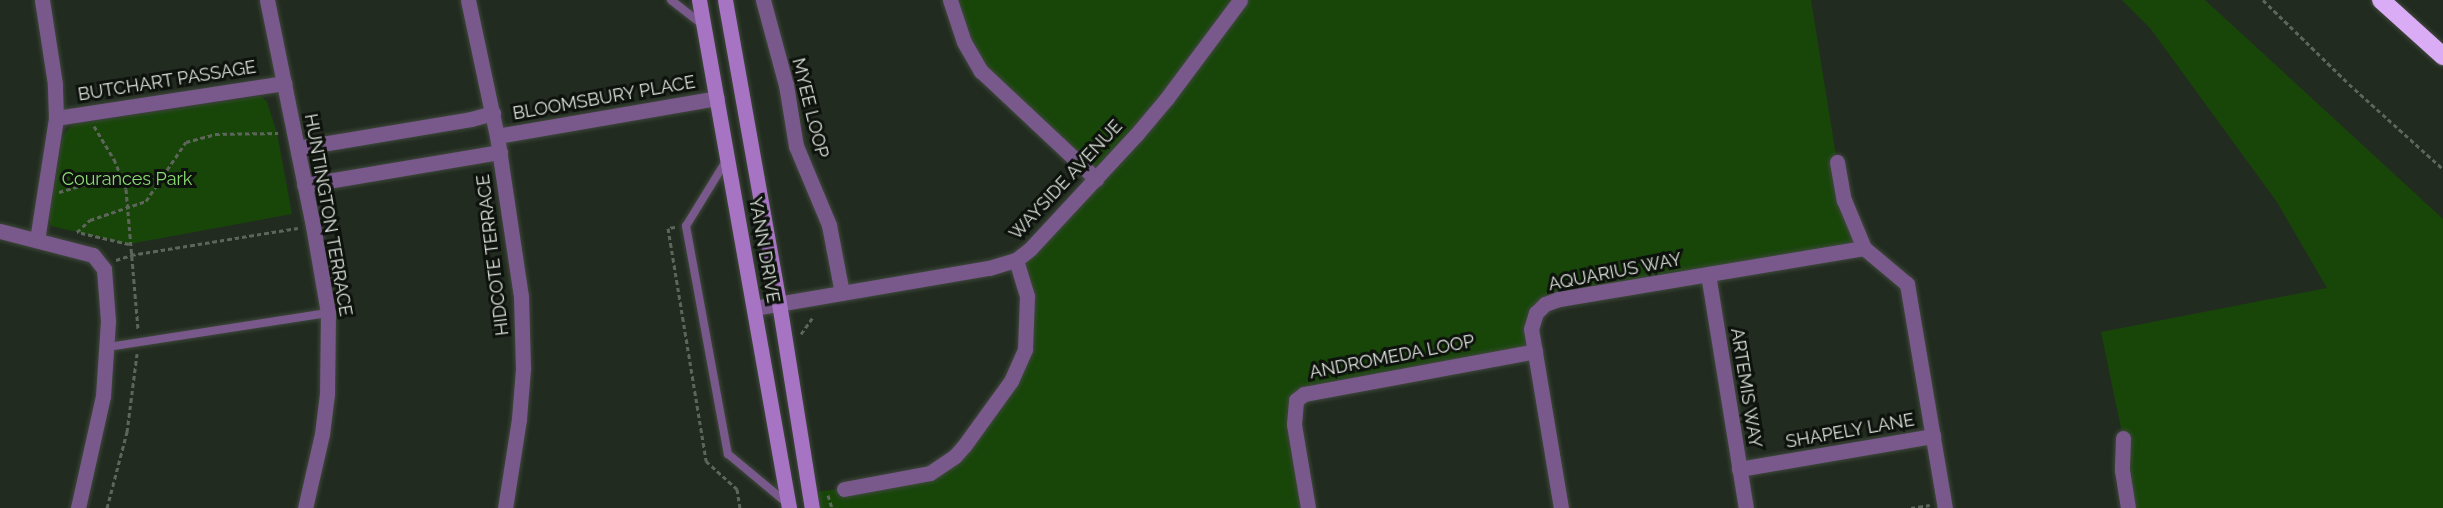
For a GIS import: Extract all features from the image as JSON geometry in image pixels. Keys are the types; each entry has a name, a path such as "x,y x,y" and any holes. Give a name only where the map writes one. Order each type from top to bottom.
{"highway":[{"path":"2381,0 2443,56"}],"street":[{"path":"37,240 56,118 55,84 42,0"},
{"name":"HUNTINGTON TERRACE","path":"267,0 298,148 328,313 327,394 322,434 305,508"},
{"name":"HIDCOTE TERRACE","path":"468,0 500,152 519,286 523,333 519,419 504,508"},
{"name":"YANN DRIVE","path":"699,0 789,506"},
{"name":"YANN DRIVE","path":"725,0 779,303 812,508"},
{"name":"MYEE LOOP","path":"763,0 786,85 796,146 829,225 842,293"},
{"path":"950,0 964,42 981,71 1096,179"},
{"name":"WAYSIDE AVENUE","path":"754,308 988,268 1016,260 1030,249 1096,179 1167,98 1240,0"},
{"name":"BUTCHART PASSAGE","path":"56,118 284,83"},
{"name":"BLOOMSBURY PLACE","path":"497,136 717,98"},
{"name":"BLOOMSBURY PLACE","path":"298,148 471,119 493,113"},
{"path":"304,185 500,152"},
{"path":"1837,162 1844,200 1863,248 1907,284 1945,508"},
{"path":"0,231 93,255 103,264 107,294 108,347 100,417 78,508"},
{"name":"AQUARIUS WAY","path":"1561,508 1531,328 1536,313 1545,304 1559,299 1863,248"},
{"path":"844,489 930,473 955,456 964,446 1011,381 1025,349 1027,296 1016,260"},
{"name":"ARTEMIS WAY","path":"1708,274 1746,508"},
{"name":"ANDROMEDA LOOP","path":"1308,508 1294,423 1296,400 1304,394 1314,390 1535,351"},
{"name":"SHAPELY LANE","path":"1739,469 1933,436"},
{"path":"2124,438 2122,470 2128,508"}],"lane":[{"path":"671,0 704,27"},
{"path":"728,159 686,226 728,454 789,506"},
{"path":"108,347 328,313"}],"path":[{"path":"2263,0 2349,84 2443,169"},
{"path":"129,244 77,232 90,220 146,201 186,142 215,134 294,130"},
{"path":"54,194 121,174"},
{"path":"103,264 131,255 313,226"},
{"path":"686,226 668,228 706,461 737,489 740,508"}],"green space":[{"path":"950,0 1811,0 1837,162 1864,248 1559,299 1536,313 1535,351 1296,400 1308,508 812,508 809,492 844,489 943,466 1025,349 1016,260 1096,179 981,71"},
{"path":"2122,0 2205,0 2443,219 2443,508 2128,508 2123,438 2101,332 2327,288 2277,202 2150,28"},
{"name":"Courances Park","path":"261,96 267,102 277,133 292,214 129,244 51,226 49,218 62,140 67,130 75,124"}]}
